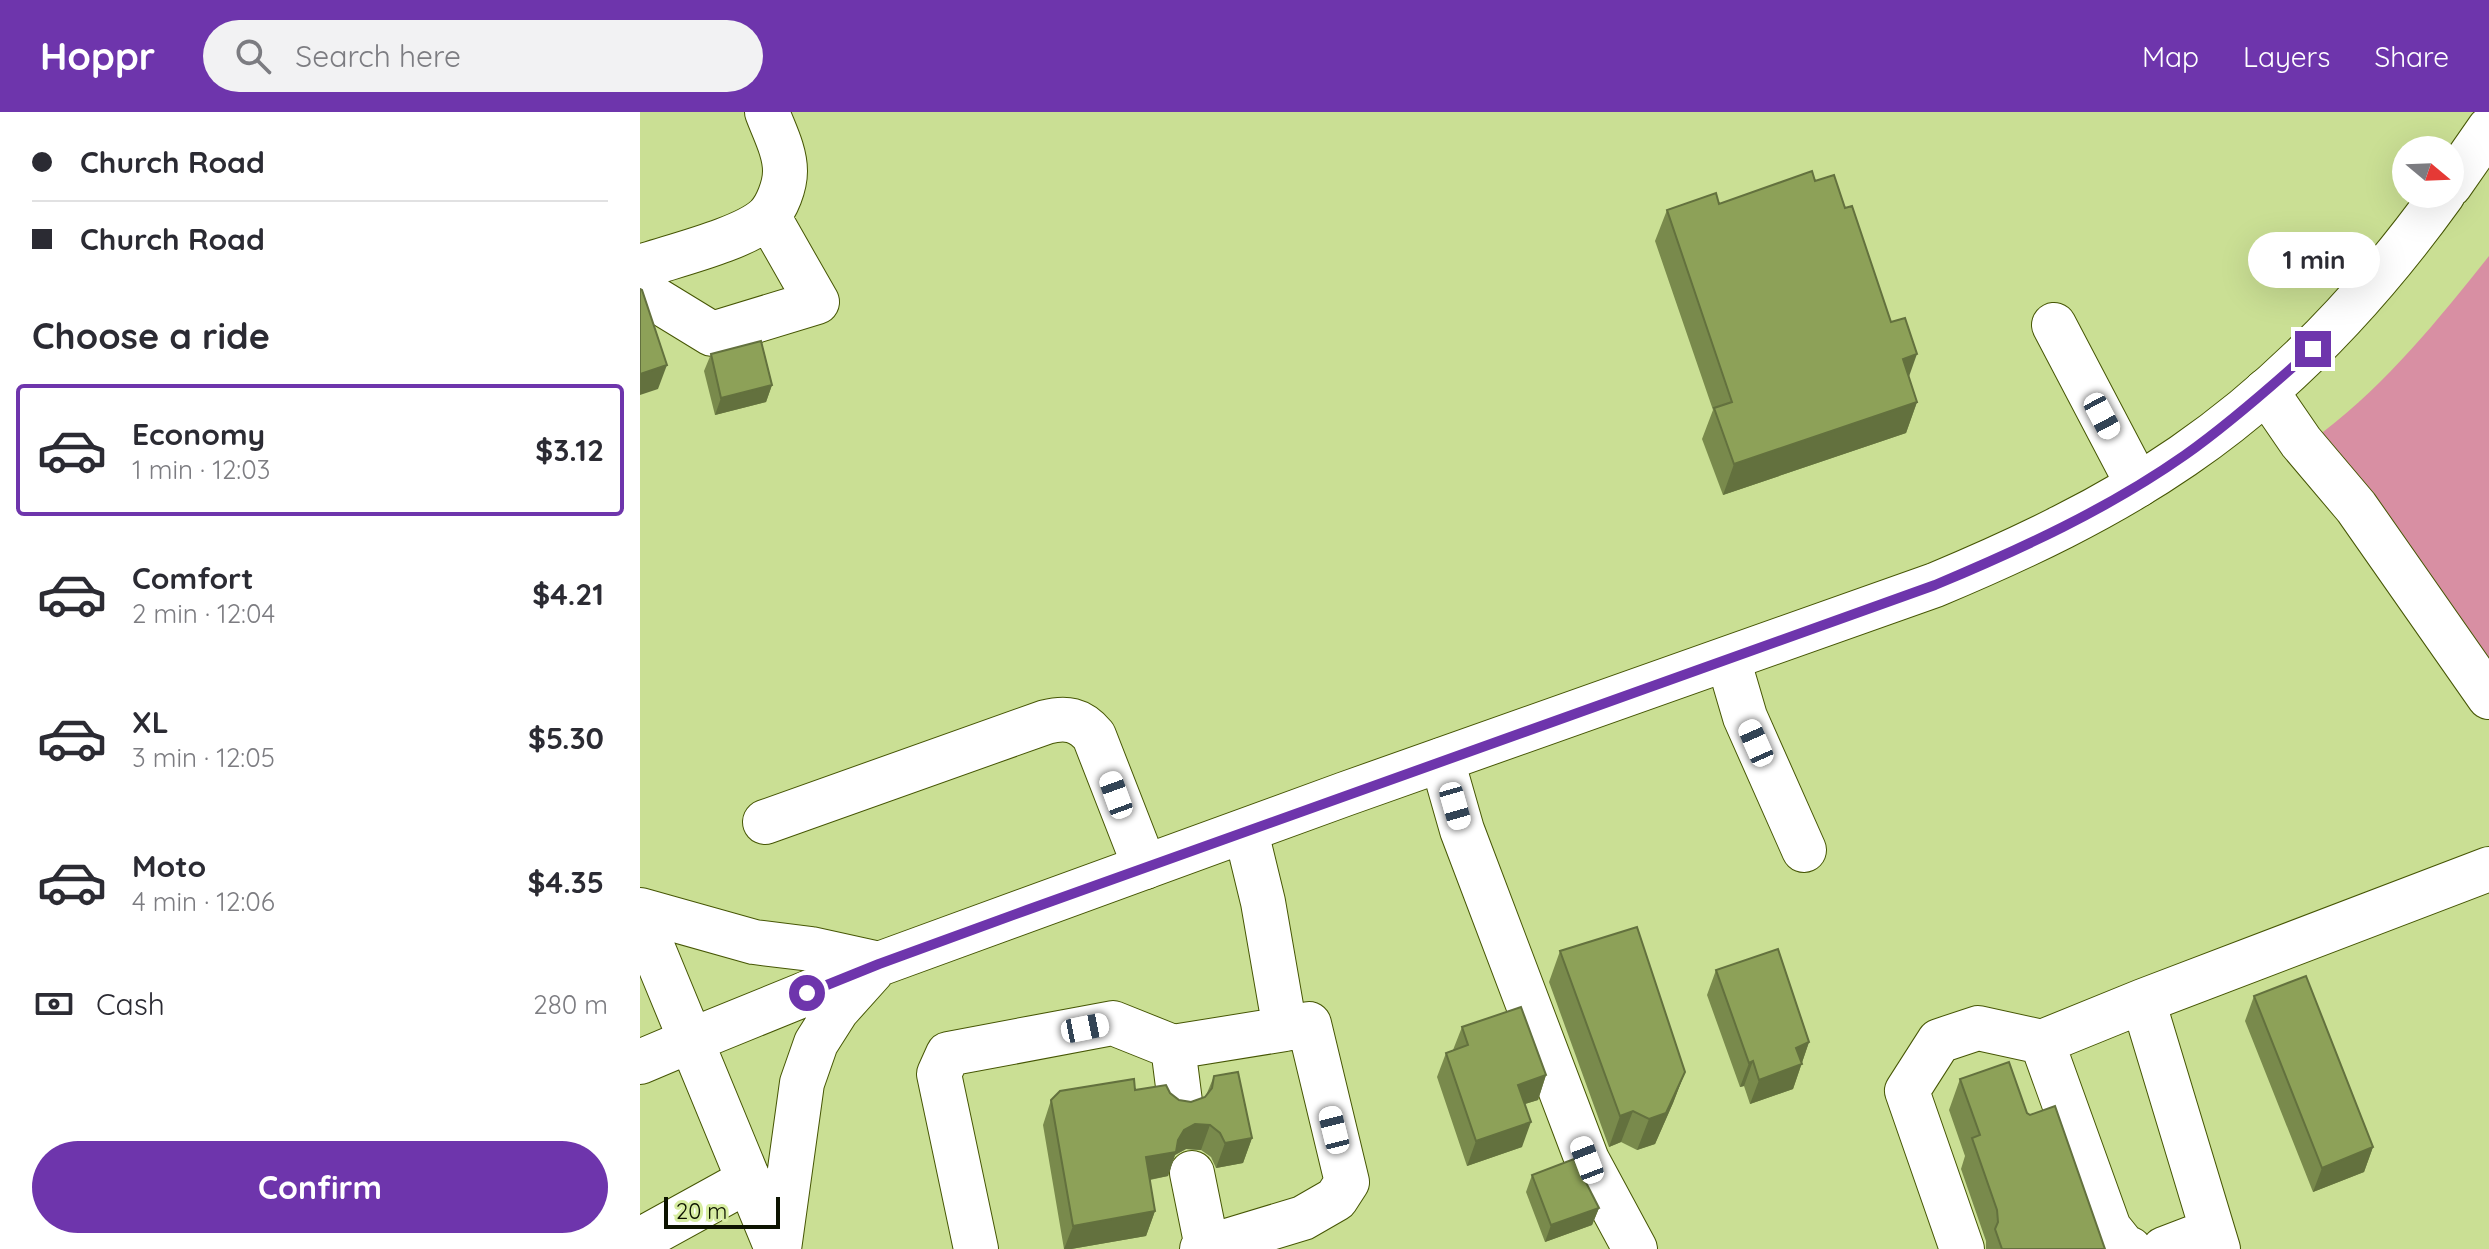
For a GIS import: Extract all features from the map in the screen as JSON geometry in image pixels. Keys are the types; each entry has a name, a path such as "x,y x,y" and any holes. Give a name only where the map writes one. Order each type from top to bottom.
{"main road":[{"path":"640,267 746,231 768,216 780,196 785,172 767,112"},
{"path":"2464,165 2489,129"},
{"path":"640,1062 879,964 1935,585 1997,559 2138,485 2222,428 2313,349 2370,287 2432,208"},
{"path":"640,290 712,334 817,302 768,216"},
{"path":"2054,325 2138,485"},
{"path":"2266,391 2301,442 2356,507 2489,697"},
{"path":"1728,659 1745,717 1804,850"},
{"path":"765,822 1046,722 1074,720 1086,726 1094,736 1145,867"},
{"path":"1442,760 1462,830 1587,1160 1635,1249"},
{"path":"1246,832 1263,902 1285,1029"},
{"path":"1962,1249 1907,1091 1939,1041 1978,1028 2042,1042 2489,869"},
{"path":"640,910 754,942 811,949 879,964"},
{"path":"640,917 778,1249"},
{"path":"778,1249 802,1083 816,1043 837,1010 879,964"},
{"path":"2143,1001 2214,1240 2164,1249"},
{"path":"976,1249 939,1074 948,1054 1113,1023 1173,1047 1309,1024 1347,1182 1336,1199 1303,1218 1204,1248 1192,1173"},
{"path":"2042,1042 2109,1228 2125,1248 2130,1249"},
{"path":"1173,1047 1180,1102"},
{"path":"640,1240 749,1180"}],"shaded area":[{"path":"2489,256 2489,682 2324,443 2323,432 2391,371"}],"building":[{"path":"1812,171 1815,181 1834,175 1845,208 1852,206 1891,322 1905,318 1917,354 1903,359 1917,402 1734,464 1714,408 1732,402 1667,210 1716,193 1719,204"},
{"path":"640,289 667,365 640,374"},
{"path":"761,341 772,385 721,398 711,354"},
{"path":"1637,927 1685,1072 1666,1113 1649,1119 1633,1111 1620,1116 1560,951"},
{"path":"1778,949 1809,1042 1796,1048 1802,1064 1759,1080 1753,1061 1749,1063 1716,970"},
{"path":"2306,976 2373,1147 2322,1168 2254,996"},
{"path":"1521,1007 1546,1075 1518,1085 1531,1122 1476,1141 1446,1053 1468,1045 1462,1027"},
{"path":"2009,1062 2027,1113 2030,1115 2055,1106 2105,1249 2002,1249 1995,1229 1997,1210 1972,1138 1980,1135 1960,1079"},
{"path":"1238,1072 1252,1138 1225,1143 1220,1133 1210,1125 1195,1124 1184,1130 1176,1152 1146,1157 1155,1211 1073,1226 1051,1100 1060,1091 1134,1079 1135,1090 1166,1085 1179,1100 1191,1102 1205,1097 1212,1088 1214,1076"},
{"path":"1574,1159 1599,1208 1551,1225 1532,1175"}],"route":[{"path":"807,993 1345,794 1935,585 1997,559 2064,526 2182,457 2222,428 2313,349"}]}
